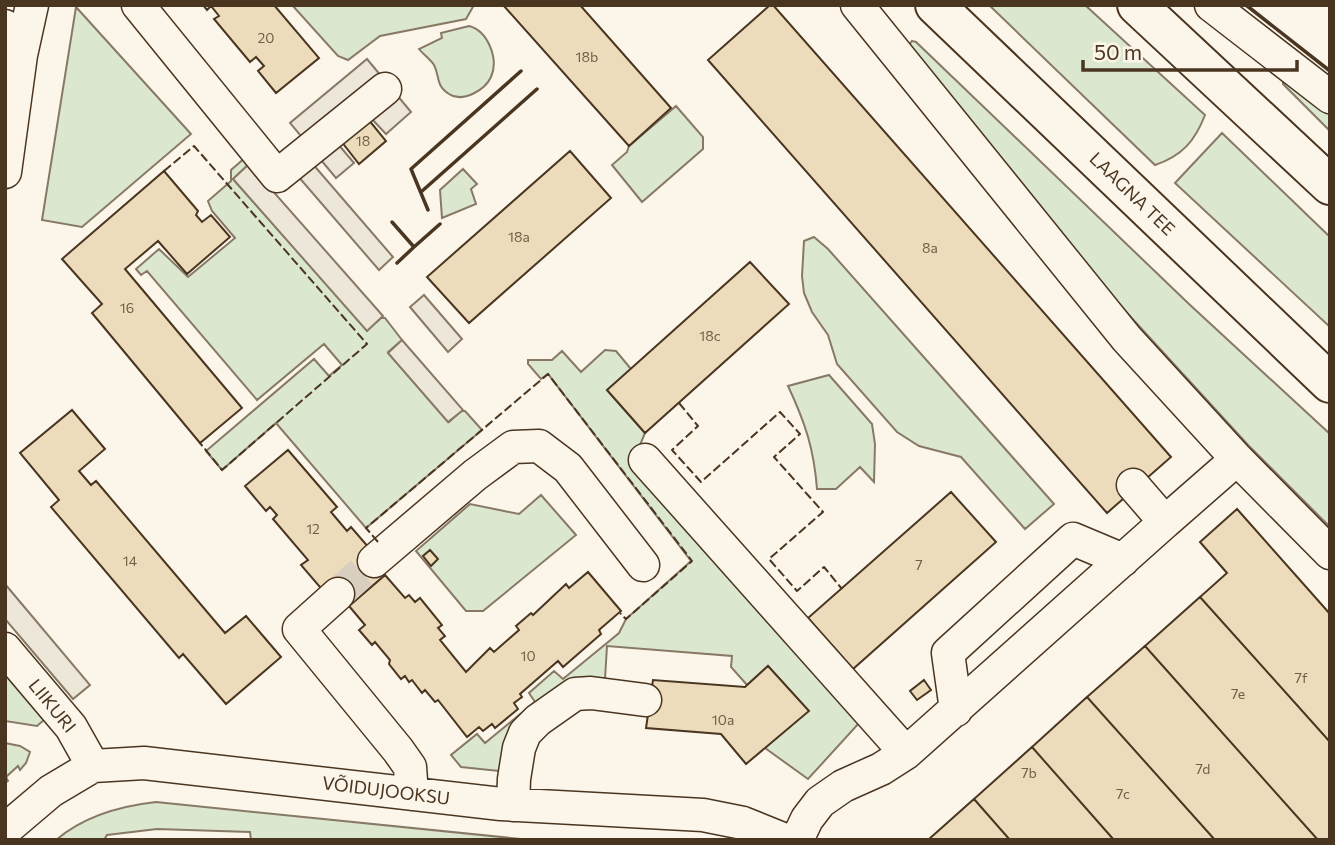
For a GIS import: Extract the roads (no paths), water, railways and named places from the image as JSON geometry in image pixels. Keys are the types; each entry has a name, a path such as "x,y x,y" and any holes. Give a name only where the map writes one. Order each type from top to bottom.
{"main road":[{"name":"LAAGNA TEE","path":"935,5 1330,383"},
{"path":"1137,5 1330,185"}],"street":[{"path":"5,172 21,55 32,5"},
{"path":"138,5 277,176 386,89"},
{"path":"858,5 1128,339 1237,458 1330,552"},
{"path":"1211,5 1330,97"},
{"path":"5,26 21,55"},
{"path":"374,561 475,475 513,447 538,446 568,468 643,565"},
{"path":"797,840 807,819 820,802 843,786 881,769 906,753 1237,458"},
{"path":"645,460 906,753"},
{"path":"1133,485 1166,522"},
{"path":"956,710 948,653 1073,539 1123,560"},
{"path":"338,594 299,629 410,767 412,794"},
{"name":"LIIKURI","path":"5,649 71,727 93,766"},
{"path":"513,805 519,748 525,733 538,720 575,694 591,693 645,699"},
{"name":"VÕIDUJOOKSU","path":"5,830 51,792 93,766 144,763 513,805 704,815 721,830 764,830 785,840"}],"tunnel":[{"path":"338,594 374,561"}]}
